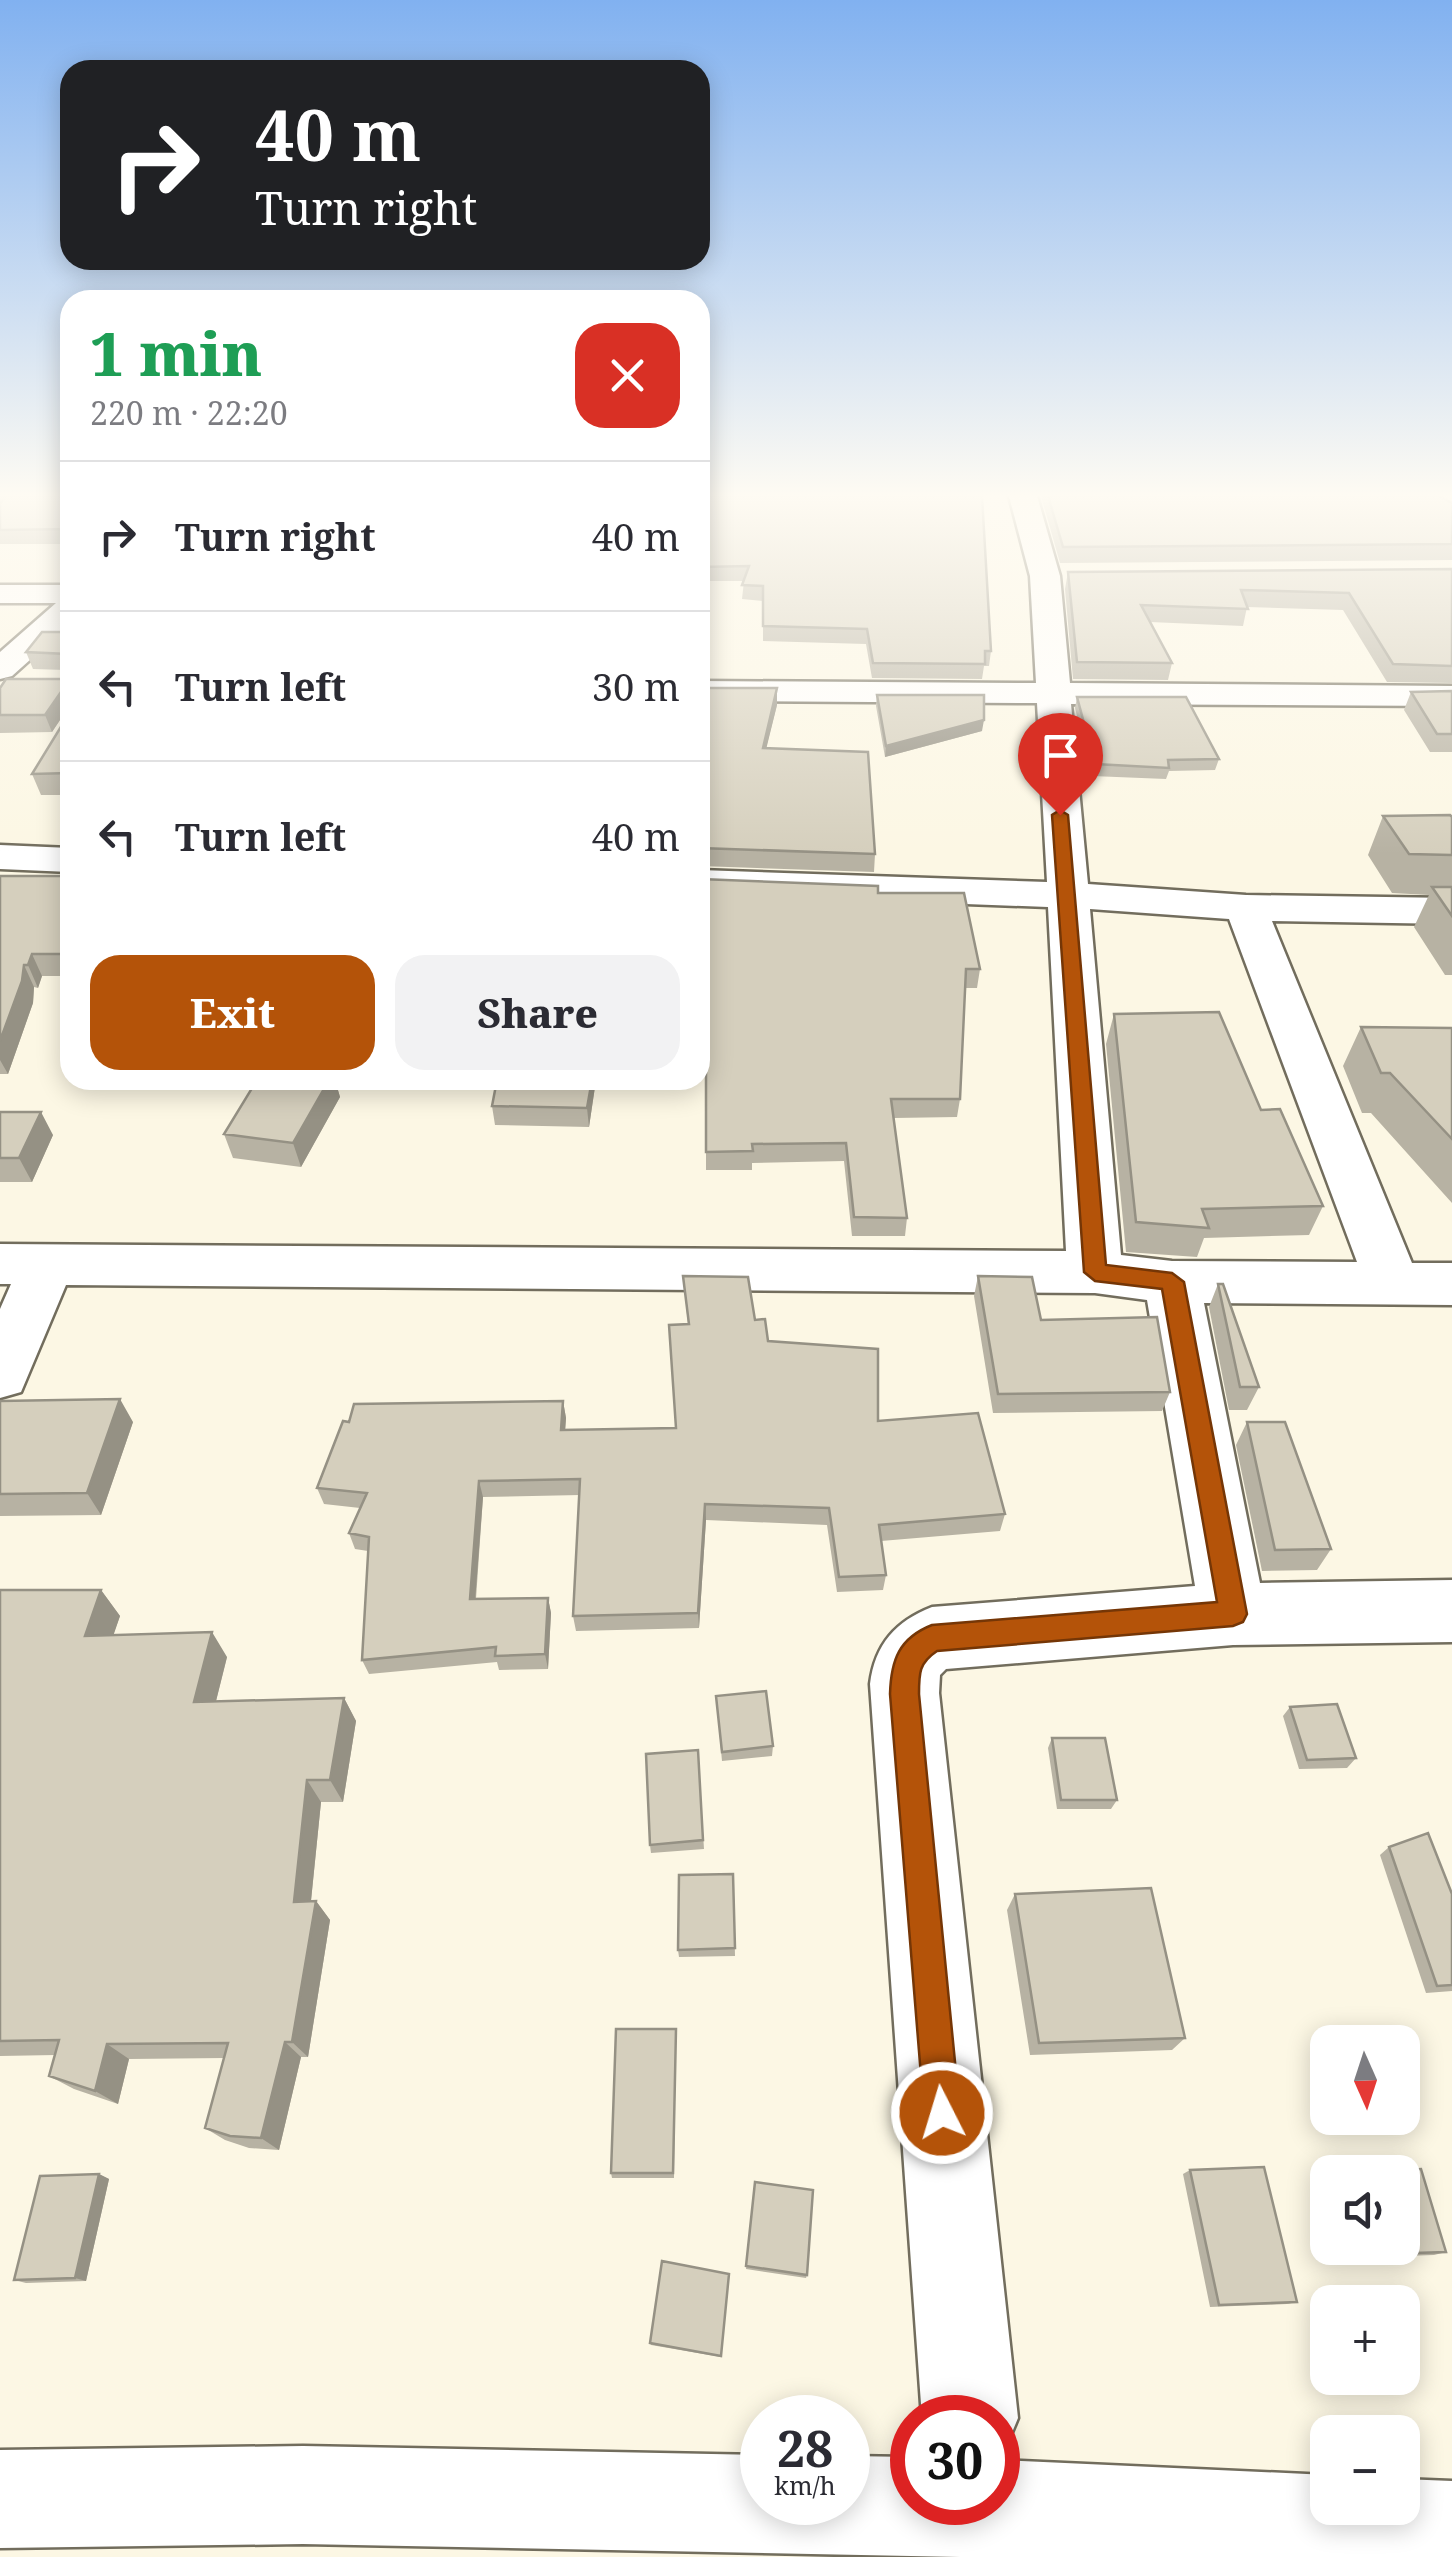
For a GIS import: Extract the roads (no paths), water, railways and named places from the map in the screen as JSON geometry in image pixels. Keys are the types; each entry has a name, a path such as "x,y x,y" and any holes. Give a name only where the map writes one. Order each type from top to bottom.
{"street":[{"path":"1060,615 1051,696 1095,1272"},
{"path":"0,669 60,617"},
{"path":"0,682 35,682"},
{"path":"710,691 1452,696"},
{"path":"0,858 60,860"},
{"path":"710,882 1066,894 1246,908 1452,910"},
{"path":"1246,908 1392,1282"},
{"path":"0,1375 24,1265 1095,1272 1172,1282 1452,1284"},
{"path":"1172,1282 1233,1614"},
{"path":"968,2395 904,1694 905,1667 915,1650 932,1638 1233,1614 1452,1611"},
{"path":"0,2499 303,2496 890,2479"},
{"path":"1020,2481 1452,2531"}]}
